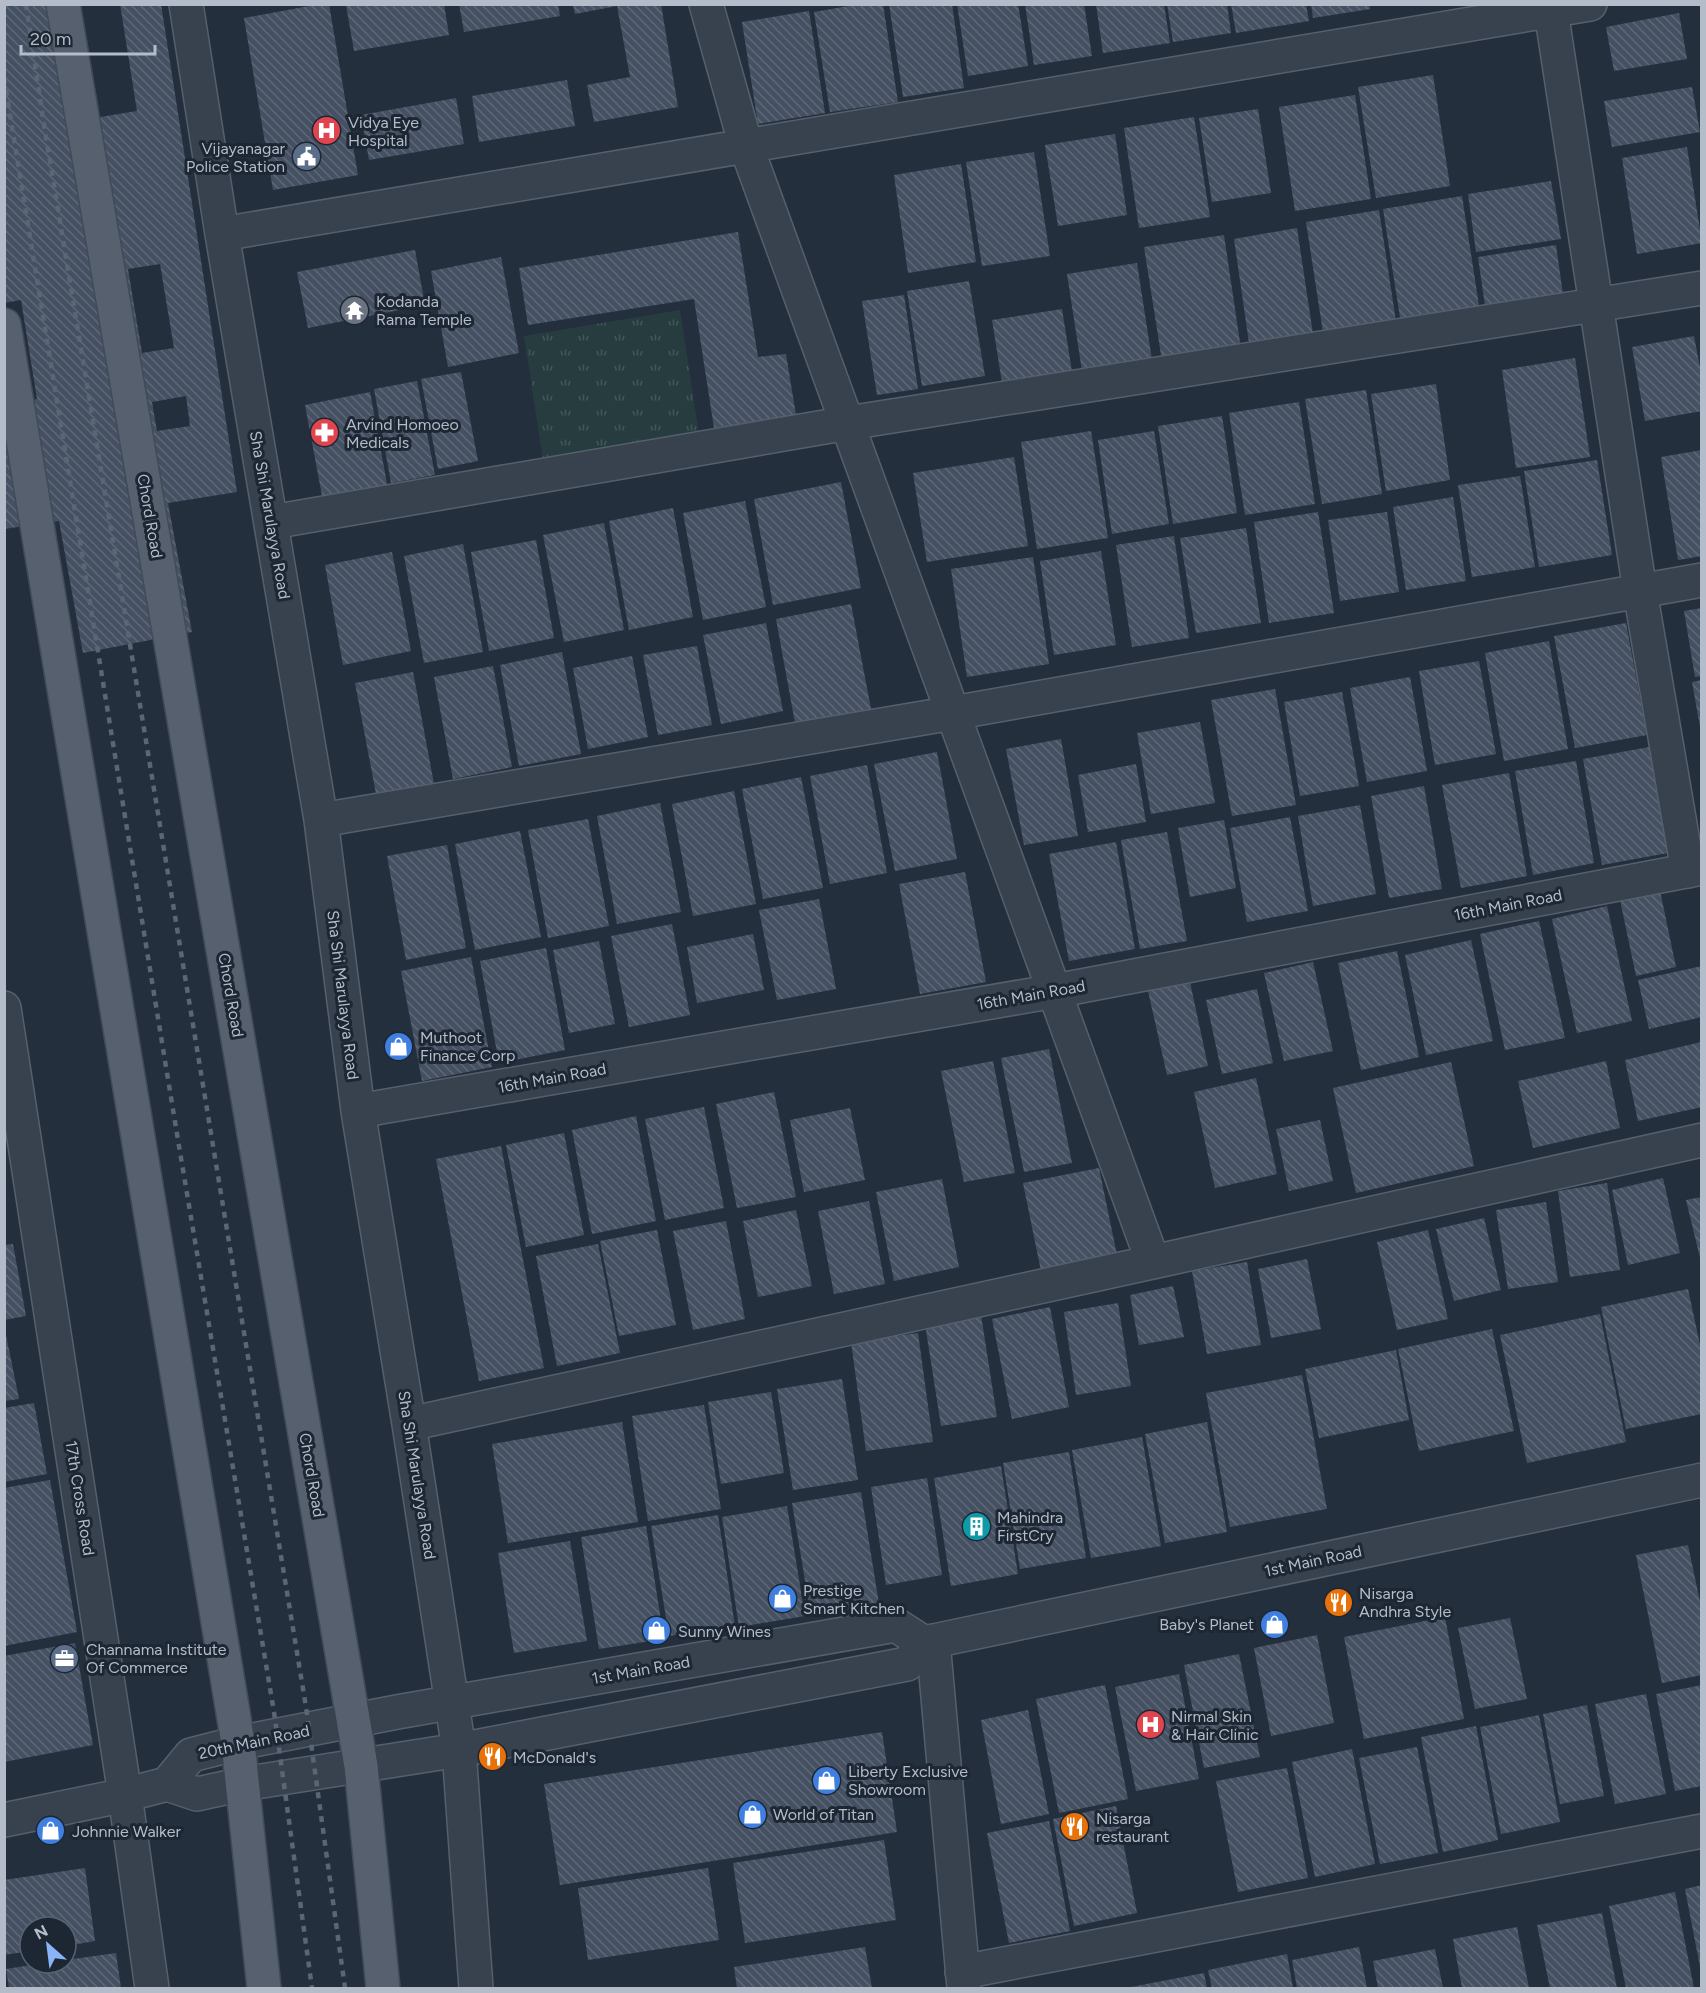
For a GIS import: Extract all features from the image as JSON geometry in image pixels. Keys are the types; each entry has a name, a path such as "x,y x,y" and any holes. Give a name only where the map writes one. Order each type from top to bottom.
{"main road":[{"name":"Chord Road","path":"63,4 354,1721 361,1766 383,1989"},
{"path":"4,324 238,1743 264,1989"}],"street":[{"name":"Sha Shi Marulayya Road","path":"186,4 222,234 321,819 358,1111 459,1750 476,1989"},
{"path":"706,4 746,146 1153,1262"},
{"path":"222,234 1590,4"},
{"path":"1551,11 1640,591 1695,869"},
{"path":"272,522 848,423 1701,288"},
{"path":"321,819 953,713 1701,580"},
{"name":"16th Main Road","path":"358,1111 1054,991 1695,869"},
{"name":"17th Cross Road","path":"4,1008 126,1795 152,1989"},
{"path":"409,1424 1701,1140"},
{"name":"1st Main Road","path":"354,1721 896,1625 928,1642 1701,1480"},
{"path":"4,1821 126,1795 166,1784 197,1794 243,1784 459,1750 907,1664 928,1642"},
{"path":"928,1642 963,1980 1701,1831"},
{"name":"20th Main Road","path":"166,1784 191,1755 238,1743 354,1721"}],"green space":[{"path":"680,310 699,435 543,460 524,336"}],"building":[{"path":"4,4 81,4 100,117 137,111 120,4 161,4 237,492 168,503 192,632 83,653 59,521 4,529 4,404 37,399 21,300 4,303","holes":["160,264 174,348 142,353 128,269","186,396 190,426 157,431 152,402"]},
{"path":"329,4 358,175 273,190 244,18"},
{"path":"444,4 449,35 354,51 346,5"},
{"path":"459,4 558,4 560,16 464,32"},
{"path":"661,4 678,107 594,122 587,85 630,77 617,6 575,14 573,5"},
{"path":"860,4 883,4 898,102 830,112 814,12"},
{"path":"889,4 952,4 964,88 903,97"},
{"path":"957,4 1018,4 1028,66 968,76"},
{"path":"1025,4 1084,4 1092,56 1034,65"},
{"path":"1096,4 1164,4 1170,43 1103,53"},
{"path":"1167,4 1227,4 1231,33 1173,42"},
{"path":"1231,4 1306,4 1309,21 1236,33"},
{"path":"1311,4 1369,4 1370,9 1313,18"},
{"path":"809,11 825,113 758,124 742,22"},
{"path":"1679,13 1687,59 1614,71 1606,27"},
{"path":"1433,75 1450,186 1376,198 1358,87"},
{"path":"567,80 575,126 479,142 472,96"},
{"path":"1692,87 1700,132 1612,147 1604,101"},
{"path":"1355,95 1371,199 1295,211 1279,107"},
{"path":"456,98 464,144 369,160 361,115"},
{"path":"1258,109 1271,193 1212,202 1199,118"},
{"path":"1194,117 1210,217 1139,228 1124,128"},
{"path":"1115,134 1127,215 1058,226 1045,145"},
{"path":"1687,147 1702,243 1637,254 1622,158"},
{"path":"1034,152 1050,256 982,266 966,162"},
{"path":"961,164 976,262 908,273 894,175"},
{"path":"1551,181 1561,239 1476,252 1468,194"},
{"path":"1462,196 1480,312 1401,324 1383,209"},
{"path":"1379,210 1397,328 1324,339 1306,222"},
{"path":"1297,228 1313,334 1249,343 1234,239"},
{"path":"738,232 758,357 786,354 796,415 714,428 694,299 528,325 519,268"},
{"path":"1224,235 1241,349 1162,361 1144,247"},
{"path":"1556,245 1564,301 1486,313 1478,257"},
{"path":"415,250 425,305 308,328 297,272"},
{"path":"501,257 519,353 448,367 431,271"},
{"path":"1137,263 1152,360 1082,371 1067,274"},
{"path":"969,281 985,376 922,386 907,291"},
{"path":"904,295 918,389 877,395 862,301"},
{"path":"1062,309 1073,378 1003,389 992,320"},
{"path":"1694,336 1702,378 1702,411 1645,421 1632,347"},
{"path":"1575,358 1590,457 1516,468 1502,370"},
{"path":"461,372 478,461 438,469 421,379"},
{"path":"417,381 435,475 391,483 374,389"},
{"path":"1436,384 1450,480 1386,491 1371,394"},
{"path":"1366,390 1382,494 1322,504 1305,399"},
{"path":"370,392 388,489 323,501 305,405"},
{"path":"1299,402 1315,504 1245,515 1229,413"},
{"path":"1222,416 1237,513 1173,524 1158,426"},
{"path":"1091,431 1108,538 1037,549 1021,442"},
{"path":"1154,431 1169,524 1112,534 1098,440"},
{"path":"1702,450 1702,556 1678,560 1661,457"},
{"path":"1014,457 1028,546 927,562 913,473"},
{"path":"1597,460 1612,555 1539,567 1524,471"},
{"path":"1520,476 1535,567 1472,577 1458,485"},
{"path":"841,482 861,588 773,605 754,499"},
{"path":"1453,497 1466,581 1406,590 1393,507"},
{"path":"745,501 766,607 703,620 683,513"},
{"path":"673,508 693,617 629,630 609,521"},
{"path":"1318,512 1334,613 1269,623 1254,522"},
{"path":"1387,512 1399,592 1340,601 1328,520"},
{"path":"604,523 624,630 564,642 543,535"},
{"path":"1246,528 1261,623 1196,633 1180,538"},
{"path":"1174,536 1189,638 1132,647 1116,545"},
{"path":"536,540 554,638 489,651 471,552"},
{"path":"463,544 483,652 424,663 404,556"},
{"path":"1101,551 1116,645 1054,655 1040,561"},
{"path":"392,552 411,651 343,665 325,565"},
{"path":"1033,557 1049,664 967,677 951,569"},
{"path":"851,604 871,709 795,723 776,619"},
{"path":"1702,608 1702,676 1695,677 1684,611"},
{"path":"766,623 783,711 721,724 703,635"},
{"path":"1626,623 1647,735 1575,748 1554,636"},
{"path":"1549,641 1568,749 1504,761 1485,653"},
{"path":"697,646 712,725 658,735 643,655"},
{"path":"562,652 581,754 519,766 500,665"},
{"path":"632,656 648,737 588,749 573,668"},
{"path":"1479,661 1496,754 1435,765 1419,671"},
{"path":"493,666 512,767 453,779 434,677"},
{"path":"413,672 434,784 376,794 355,683"},
{"path":"1410,677 1427,771 1367,782 1350,688"},
{"path":"1702,680 1702,727 1700,727 1692,682"},
{"path":"1275,689 1296,805 1232,816 1211,700"},
{"path":"1342,692 1359,786 1300,796 1284,702"},
{"path":"1200,722 1215,803 1151,814 1137,733"},
{"path":"1061,739 1078,836 1024,845 1006,749"},
{"path":"1649,747 1668,853 1602,865 1583,759"},
{"path":"937,752 957,859 895,871 874,764"},
{"path":"1576,761 1594,863 1533,875 1515,771"},
{"path":"1136,764 1146,822 1088,832 1078,775"},
{"path":"867,765 887,873 830,884 810,776"},
{"path":"1509,773 1527,876 1461,888 1442,785"},
{"path":"801,777 823,888 763,899 742,789"},
{"path":"1424,786 1442,889 1389,898 1371,796"},
{"path":"734,791 756,904 693,916 672,804"},
{"path":"660,803 681,912 617,924 597,816"},
{"path":"1360,805 1376,894 1313,906 1298,816"},
{"path":"1290,817 1308,911 1247,922 1230,828"},
{"path":"588,819 609,926 548,938 528,830"},
{"path":"1224,820 1236,888 1190,897 1178,828"},
{"path":"520,831 541,937 475,950 455,844"},
{"path":"1167,832 1187,941 1140,949 1121,840"},
{"path":"1116,842 1135,949 1069,961 1049,854"},
{"path":"447,845 466,948 406,960 387,856"},
{"path":"965,872 986,982 920,994 899,884"},
{"path":"1659,886 1676,967 1636,976 1619,895"},
{"path":"819,899 836,989 777,1000 759,910"},
{"path":"1607,906 1632,1021 1577,1033 1552,919"},
{"path":"1539,921 1565,1038 1505,1050 1480,934"},
{"path":"672,924 690,1015 629,1027 611,936"},
{"path":"753,934 764,990 697,1003 687,947"},
{"path":"1471,940 1493,1041 1426,1055 1405,955"},
{"path":"599,941 615,1024 569,1033 553,950"},
{"path":"546,948 565,1050 499,1063 480,961"},
{"path":"1397,951 1419,1057 1361,1070 1338,963"},
{"path":"471,957 492,1067 422,1081 401,971"},
{"path":"1313,962 1333,1051 1284,1061 1264,973"},
{"path":"1702,966 1702,1017 1649,1029 1638,980"},
{"path":"1190,982 1208,1066 1167,1075 1148,991"},
{"path":"1257,989 1273,1063 1222,1074 1206,1000"},
{"path":"1701,1042 1702,1107 1638,1121 1625,1060"},
{"path":"1049,1049 1072,1163 1024,1172 1001,1058"},
{"path":"993,1061 1015,1173 964,1182 941,1071"},
{"path":"1606,1061 1620,1128 1533,1148 1518,1081"},
{"path":"1451,1062 1474,1166 1356,1193 1333,1088"},
{"path":"1256,1078 1277,1174 1215,1188 1194,1092"},
{"path":"774,1092 796,1197 737,1208 716,1104"},
{"path":"704,1107 724,1208 665,1220 645,1119"},
{"path":"850,1108 865,1180 804,1192 790,1120"},
{"path":"636,1116 656,1221 592,1234 572,1130"},
{"path":"1320,1120 1333,1181 1289,1191 1276,1129"},
{"path":"564,1133 584,1235 526,1247 506,1145"},
{"path":"501,1146 544,1368 479,1381 436,1159"},
{"path":"1099,1168 1118,1260 1042,1276 1023,1183"},
{"path":"1663,1178 1680,1253 1628,1265 1612,1190"},
{"path":"942,1179 959,1267 894,1281 876,1192"},
{"path":"1607,1183 1620,1270 1570,1277 1558,1191"},
{"path":"1702,1197 1702,1261 1701,1262 1686,1200"},
{"path":"869,1201 885,1284 834,1294 818,1211"},
{"path":"1546,1202 1558,1282 1508,1289 1496,1210"},
{"path":"796,1210 812,1286 758,1297 743,1221"},
{"path":"1484,1218 1501,1290 1454,1301 1436,1229"},
{"path":"726,1221 745,1319 693,1330 673,1231"},
{"path":"657,1230 676,1325 619,1336 600,1241"},
{"path":"1428,1230 1448,1319 1397,1330 1377,1242"},
{"path":"13,1244 26,1316 4,1320 4,1245"},
{"path":"598,1244 620,1353 557,1366 536,1256"},
{"path":"1307,1259 1321,1329 1271,1338 1258,1269"},
{"path":"1247,1262 1261,1345 1207,1354 1192,1271"},
{"path":"1173,1286 1184,1337 1139,1345 1130,1295"},
{"path":"1688,1289 1702,1354 1702,1414 1626,1429 1601,1307"},
{"path":"1118,1303 1131,1386 1076,1395 1064,1312"},
{"path":"1050,1307 1069,1407 1012,1419 992,1319"},
{"path":"1600,1314 1626,1442 1527,1463 1500,1335"},
{"path":"981,1315 997,1417 941,1426 925,1324"},
{"path":"4,1325 19,1399 4,1401"},
{"path":"1492,1329 1514,1431 1419,1451 1398,1349"},
{"path":"918,1333 933,1442 866,1451 851,1342"},
{"path":"1396,1350 1409,1420 1319,1438 1305,1369"},
{"path":"1302,1375 1327,1509 1230,1527 1206,1393"},
{"path":"842,1379 858,1480 793,1490 777,1389"},
{"path":"771,1392 784,1473 721,1484 708,1402"},
{"path":"34,1403 47,1474 4,1482 4,1408"},
{"path":"704,1405 721,1509 648,1521 632,1416"},
{"path":"622,1422 638,1522 508,1543 492,1444"},
{"path":"1207,1422 1227,1532 1165,1543 1145,1434"},
{"path":"1142,1437 1161,1546 1091,1558 1072,1450"},
{"path":"1069,1452 1086,1558 1020,1569 1003,1463"},
{"name":"Mahindra FirstCry","path":"1001,1466 1018,1574 951,1586 934,1478"},
{"path":"927,1478 942,1575 886,1585 871,1487"},
{"path":"50,1480 77,1632 4,1646 4,1488"},
{"path":"861,1492 879,1604 811,1616 792,1503"},
{"path":"787,1506 805,1616 739,1627 722,1517"},
{"path":"718,1515 735,1626 669,1636 651,1526"},
{"path":"646,1526 664,1639 599,1649 581,1537"},
{"path":"570,1541 587,1641 514,1653 498,1553"},
{"path":"1688,1545 1702,1611 1702,1675 1662,1683 1636,1555"},
{"path":"1445,1617 1464,1719 1364,1739 1344,1637"},
{"path":"1510,1618 1527,1699 1475,1709 1458,1628"},
{"path":"1317,1635 1334,1723 1271,1736 1254,1648"},
{"path":"75,1643 93,1745 4,1762 4,1656"},
{"path":"1239,1654 1260,1757 1204,1768 1184,1665"},
{"path":"1179,1674 1199,1779 1136,1791 1115,1687"},
{"path":"1105,1685 1128,1799 1059,1813 1036,1699"},
{"path":"1702,1685 1702,1786 1675,1791 1656,1694"},
{"path":"1646,1694 1666,1794 1615,1804 1595,1704"},
{"path":"1587,1705 1604,1796 1560,1804 1543,1714"},
{"path":"1028,1710 1049,1814 1001,1824 981,1720"},
{"path":"1539,1715 1560,1822 1501,1834 1480,1727"},
{"path":"1476,1726 1498,1840 1443,1852 1421,1737"},
{"path":"882,1732 897,1832 560,1885 544,1784"},
{"path":"1417,1747 1438,1853 1380,1864 1359,1758"},
{"path":"1352,1749 1375,1864 1315,1877 1292,1762"},
{"path":"1287,1768 1308,1878 1238,1892 1216,1781"},
{"path":"1116,1806 1137,1913 1074,1926 1053,1819"},
{"path":"1049,1821 1070,1931 1009,1943 987,1833"},
{"path":"884,1840 896,1920 745,1943 733,1863"},
{"path":"85,1868 95,1941 78,1944 78,1915 18,1915 18,1953 4,1955 4,1880"},
{"path":"708,1868 719,1940 588,1960 578,1888"},
{"path":"1702,1885 1702,1967 1700,1967 1685,1889"},
{"path":"1675,1892 1694,1988 1626,1988 1609,1906"},
{"path":"1602,1913 1617,1988 1550,1988 1537,1925"},
{"path":"1517,1927 1529,1988 1462,1988 1453,1939"},
{"path":"865,1947 872,1988 737,1988 734,1967"},
{"path":"1359,1947 1367,1988 1297,1988 1292,1960"},
{"path":"1435,1949 1443,1988 1378,1988 1373,1961"},
{"path":"116,1953 121,1988 9,1988 6,1969 18,1967 18,1975 78,1975 78,1958"},
{"path":"1287,1954 1293,1988 1212,1988 1208,1970"},
{"path":"1204,1973 1207,1988 1131,1988 1131,1987"}],"railway":[{"path":"26,4 43,119 306,1707 345,1988"},
{"path":"4,78 274,1712 312,1988"}],"place":[{"name":"Vidya Eye Hospital","path":"327,131"},
{"name":"Vijayanagar Police Station","path":"306,157"},
{"name":"Kodanda Rama Temple","path":"355,310"},
{"name":"Arvind Homoeo Medicals","path":"325,433"},
{"name":"Muthoot Finance Corp","path":"399,1046"},
{"name":"Mahindra FirstCry","path":"976,1526"},
{"name":"Prestige Smart Kitchen","path":"782,1599"},
{"name":"Nisarga Andhra Style","path":"1338,1602"},
{"name":"Baby's Planet","path":"1275,1624"},
{"name":"Sunny Wines","path":"657,1631"},
{"name":"Channama Institute Of Commerce","path":"65,1658"},
{"name":"Nirmal Skin & Hair Clinic","path":"1150,1725"},
{"name":"McDonald's","path":"492,1757"},
{"name":"Liberty Exclusive Showroom","path":"827,1780"},
{"name":"World of Titan","path":"752,1814"},
{"name":"Nisarga restaurant","path":"1075,1827"},
{"name":"Johnnie Walker","path":"51,1831"}]}
